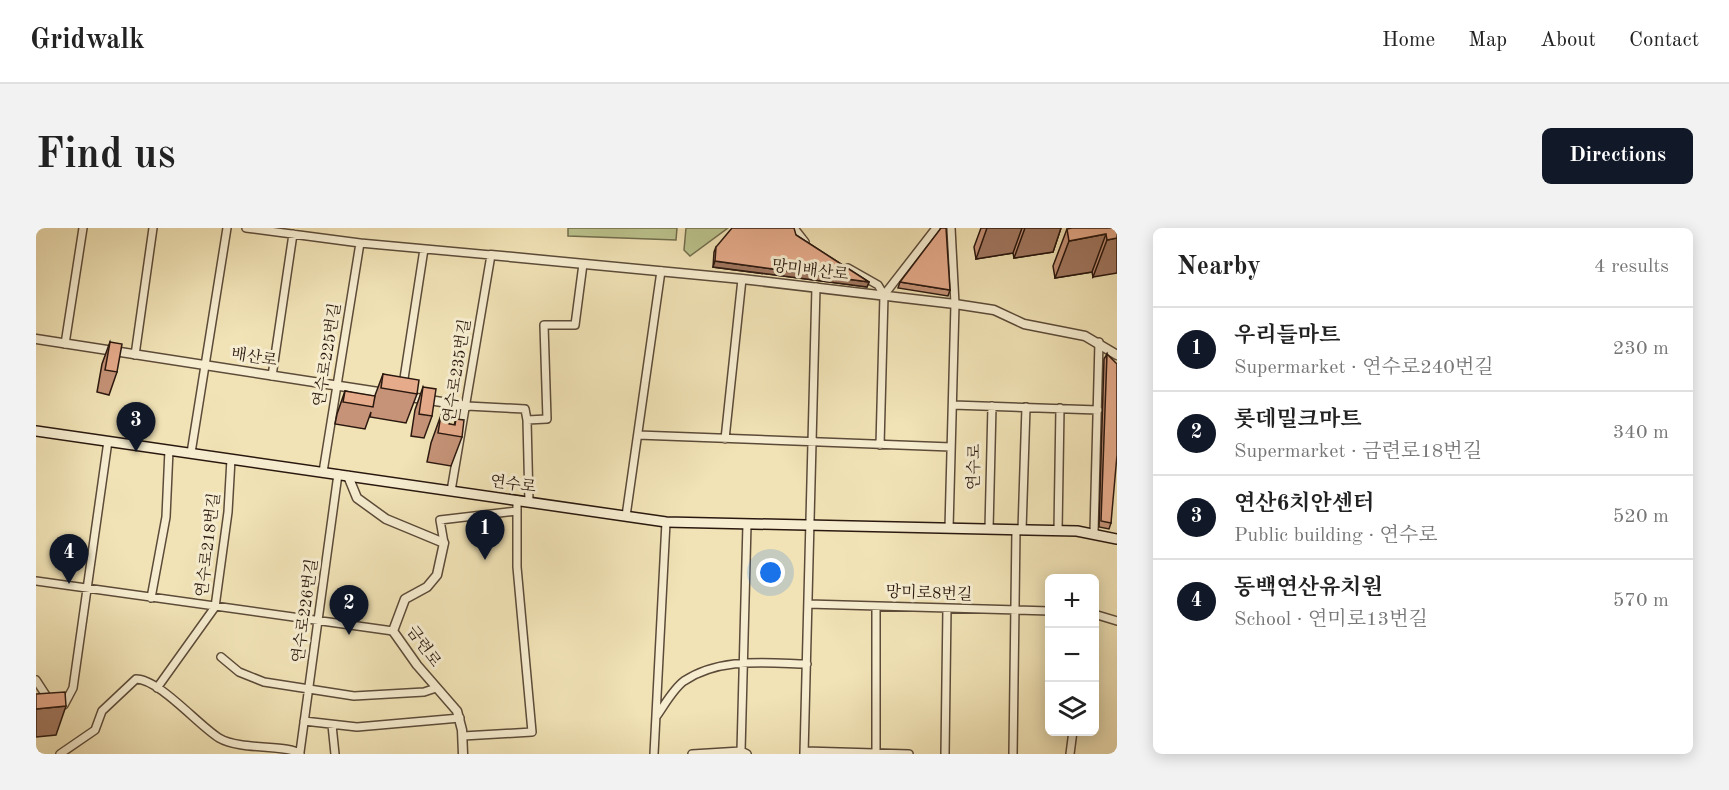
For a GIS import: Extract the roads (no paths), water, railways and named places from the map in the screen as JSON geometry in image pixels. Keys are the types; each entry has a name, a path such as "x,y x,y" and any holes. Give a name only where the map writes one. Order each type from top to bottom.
{"main road":[{"name":"연수로","path":"36,431 666,522 1094,532 1117,539"}],"street":[{"path":"65,344 83,228"},
{"path":"135,355 153,228"},
{"path":"191,453 227,228"},
{"path":"246,228 360,243 491,255"},
{"path":"794,228 811,247"},
{"path":"884,295 936,228"},
{"path":"949,528 956,304 951,228"},
{"path":"272,376 293,234"},
{"name":"연수로225번길","path":"323,472 360,243"},
{"path":"402,396 424,249"},
{"name":"망미배산로","path":"491,255 816,287 994,310 1024,324 1085,336 1099,342 1117,355"},
{"name":"연수로235번길","path":"451,491 491,255"},
{"path":"838,263 878,285 884,295 880,445"},
{"path":"526,420 547,419 544,325 575,325 583,264"},
{"path":"626,516 661,271"},
{"path":"725,439 742,279"},
{"path":"816,287 805,753 909,754"},
{"name":"배산로","path":"36,339 467,406"},
{"path":"1094,532 1099,342"},
{"path":"952,405 1098,410"},
{"path":"467,406 525,409 529,502"},
{"name":"연수로","path":"989,529 992,406"},
{"path":"1013,754 1019,530 1026,407"},
{"path":"1058,531 1060,408"},
{"path":"638,435 951,447"},
{"path":"36,680 52,704 64,705 73,688 108,441"},
{"path":"151,598 166,517 170,450"},
{"name":"연수로218번길","path":"157,688 215,607 228,512 231,459"},
{"name":"연수로226번길","path":"300,753 338,474"},
{"path":"348,476 357,498 386,519 444,543"},
{"path":"463,736 532,732 517,567 517,500"},
{"path":"444,543 440,520 517,511"},
{"path":"654,754 666,522"},
{"path":"692,754 744,752 747,524"},
{"name":"금련로","path":"444,543 437,574 427,587 405,599 393,631 436,688 457,711 463,736 463,754"},
{"path":"36,580 393,631"},
{"name":"망미로8번길","path":"808,604 1045,611"},
{"path":"876,606 876,753"},
{"path":"945,754 947,608"},
{"path":"1099,615 1117,621"},
{"path":"221,657 239,672 264,682 309,687 354,696 424,692 436,688"},
{"path":"656,717 683,682 712,669 744,663 807,664"},
{"path":"60,754 94,730 102,711 136,679 143,679 157,688 218,738 234,745 300,753"},
{"path":"304,721 357,727 460,718"},
{"path":"332,725 335,754"},
{"path":"1070,754 1072,736"}],"place":[{"name":"연산6치안센터","path":"136,452"},
{"name":"우리들마트","path":"485,560"},
{"name":"동백연산유치원","path":"69,584"},
{"name":"롯데밀크마트","path":"349,635"}]}
